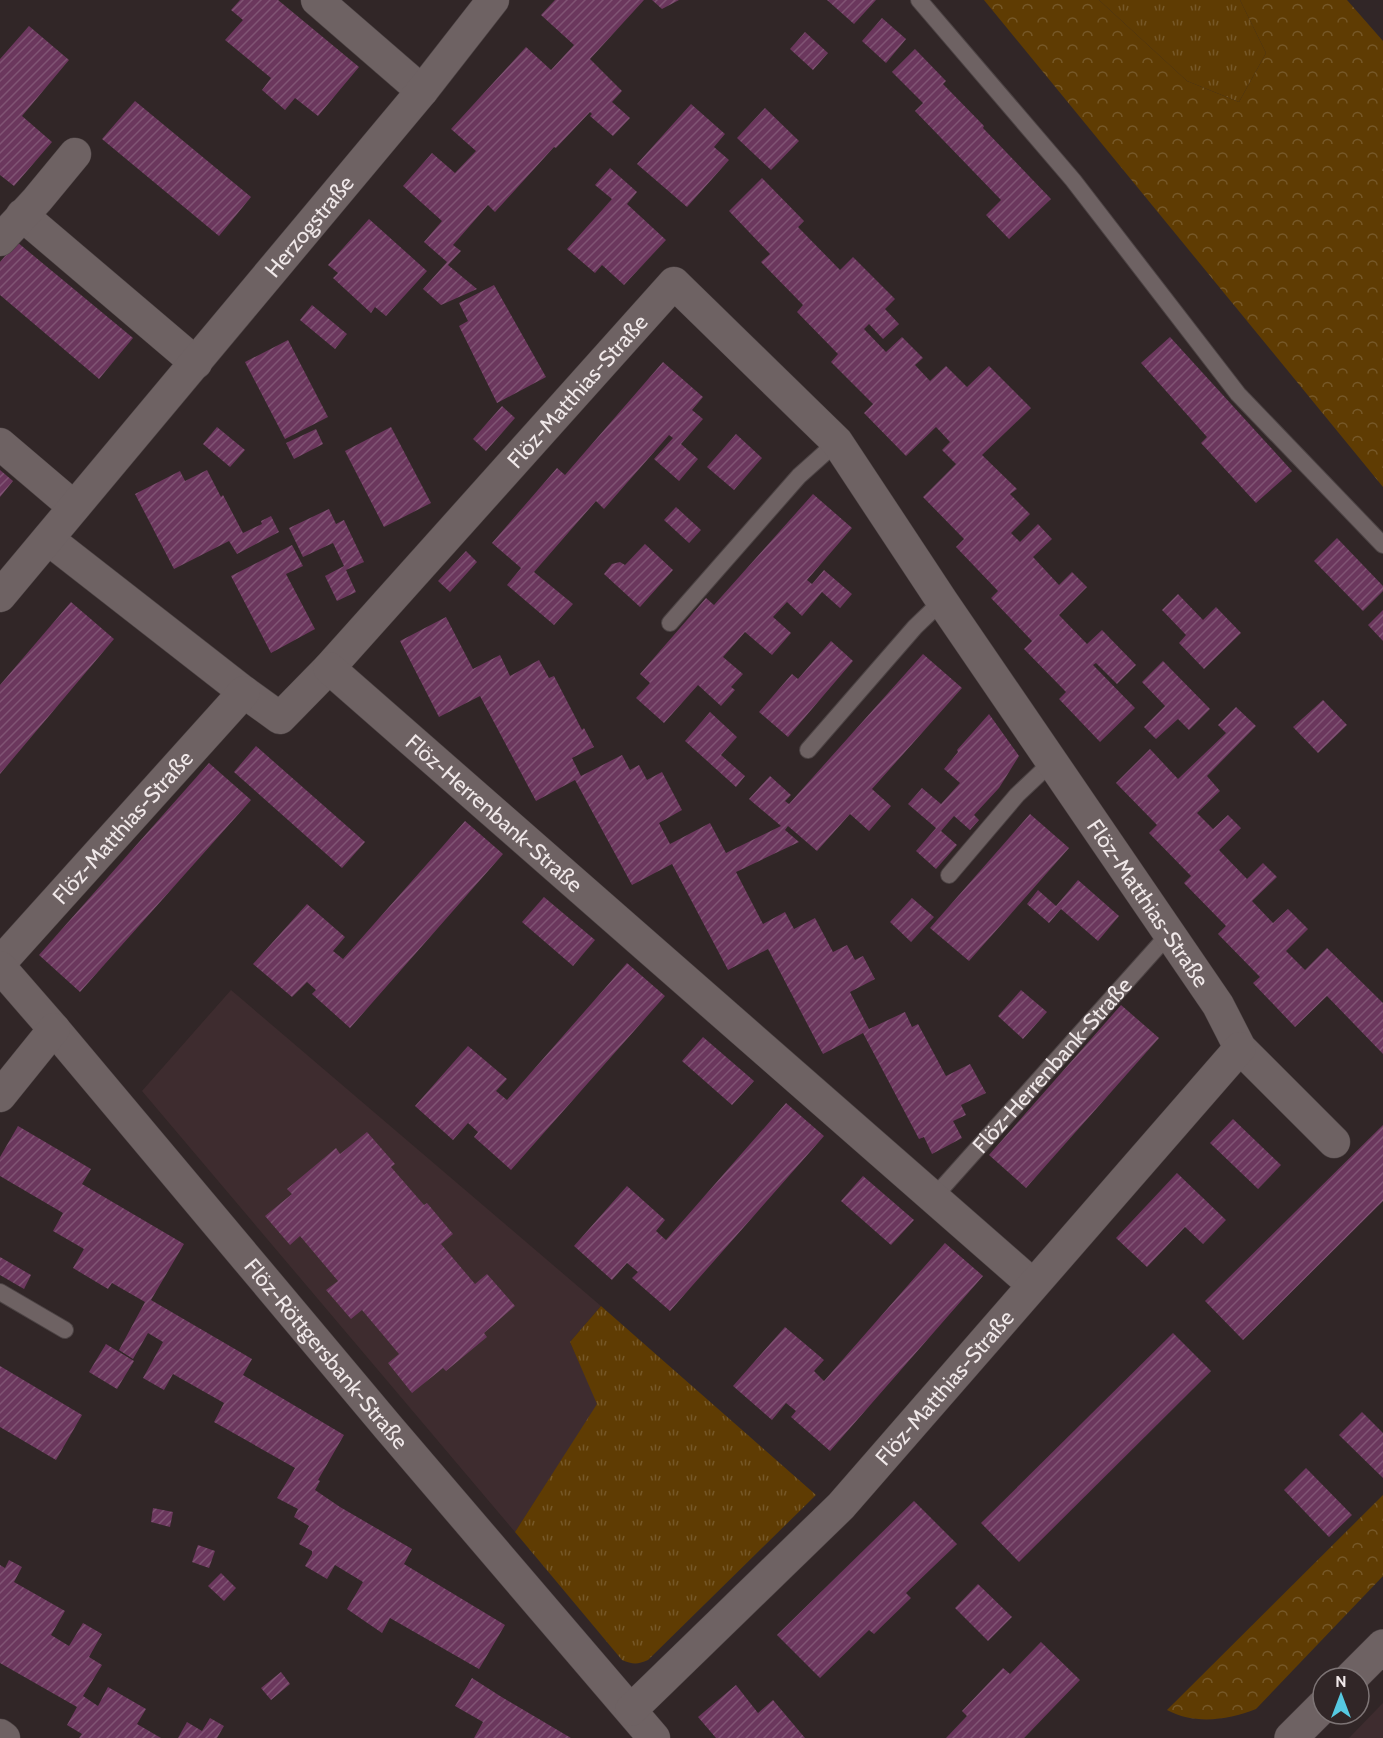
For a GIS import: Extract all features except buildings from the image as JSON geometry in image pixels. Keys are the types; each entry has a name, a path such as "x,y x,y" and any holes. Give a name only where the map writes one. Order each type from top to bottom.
{"main road":[{"path":"1363,1666 1383,1646"},
{"path":"1291,1738 1311,1718"}],"street":[{"path":"317,0 422,91"},
{"name":"Herzogstraße","path":"0,596 422,91 493,0"},
{"path":"0,240 75,154"},
{"path":"22,214 196,363"},
{"name":"Flöz-Matthias-Straße","path":"329,668 674,283 837,442 942,601 1218,1005 1240,1048 1334,1142"},
{"path":"0,444 74,507"},
{"path":"48,539 280,718 329,668"},
{"name":"Flöz-Herrenbank-Straße","path":"329,668 1032,1284"},
{"name":"Flöz-Matthias-Straße","path":"0,965 244,692"},
{"name":"Flöz-Röttgersbank-Straße","path":"0,965 380,1418 654,1738"},
{"path":"0,1096 54,1029"},
{"name":"Flöz-Matthias-Straße","path":"631,1710 841,1506 946,1387 1032,1284 1240,1048"},
{"path":"0,1735 4,1738"}],"lane":[{"path":"919,0 1073,180 1238,394 1383,545"},
{"path":"670,623 799,476 837,442"},
{"path":"808,750 915,627 942,601"},
{"path":"949,875 1017,795 1053,761"},
{"name":"Flöz-Herrenbank-Straße","path":"934,1197 1169,934"},
{"path":"0,1292 64,1330"}],"shaded area":[{"path":"231,990 601,1306 570,1342 598,1404 515,1532 142,1091"},
{"path":"1383,1703 1383,1738 1349,1738 1361,1726 1371,1726 1371,1715"}],"green space":[{"path":"984,0 1099,0 1187,81 1239,102 1266,53 1240,0 1347,0 1383,41 1383,487"},
{"path":"1099,0 1240,0 1266,53 1239,102 1187,81"},
{"path":"601,1306 816,1495 648,1660 638,1663 622,1660 515,1532 597,1404 570,1342"},
{"path":"1383,1495 1383,1576 1256,1709 1234,1716 1212,1719 1189,1718 1167,1710"}]}
